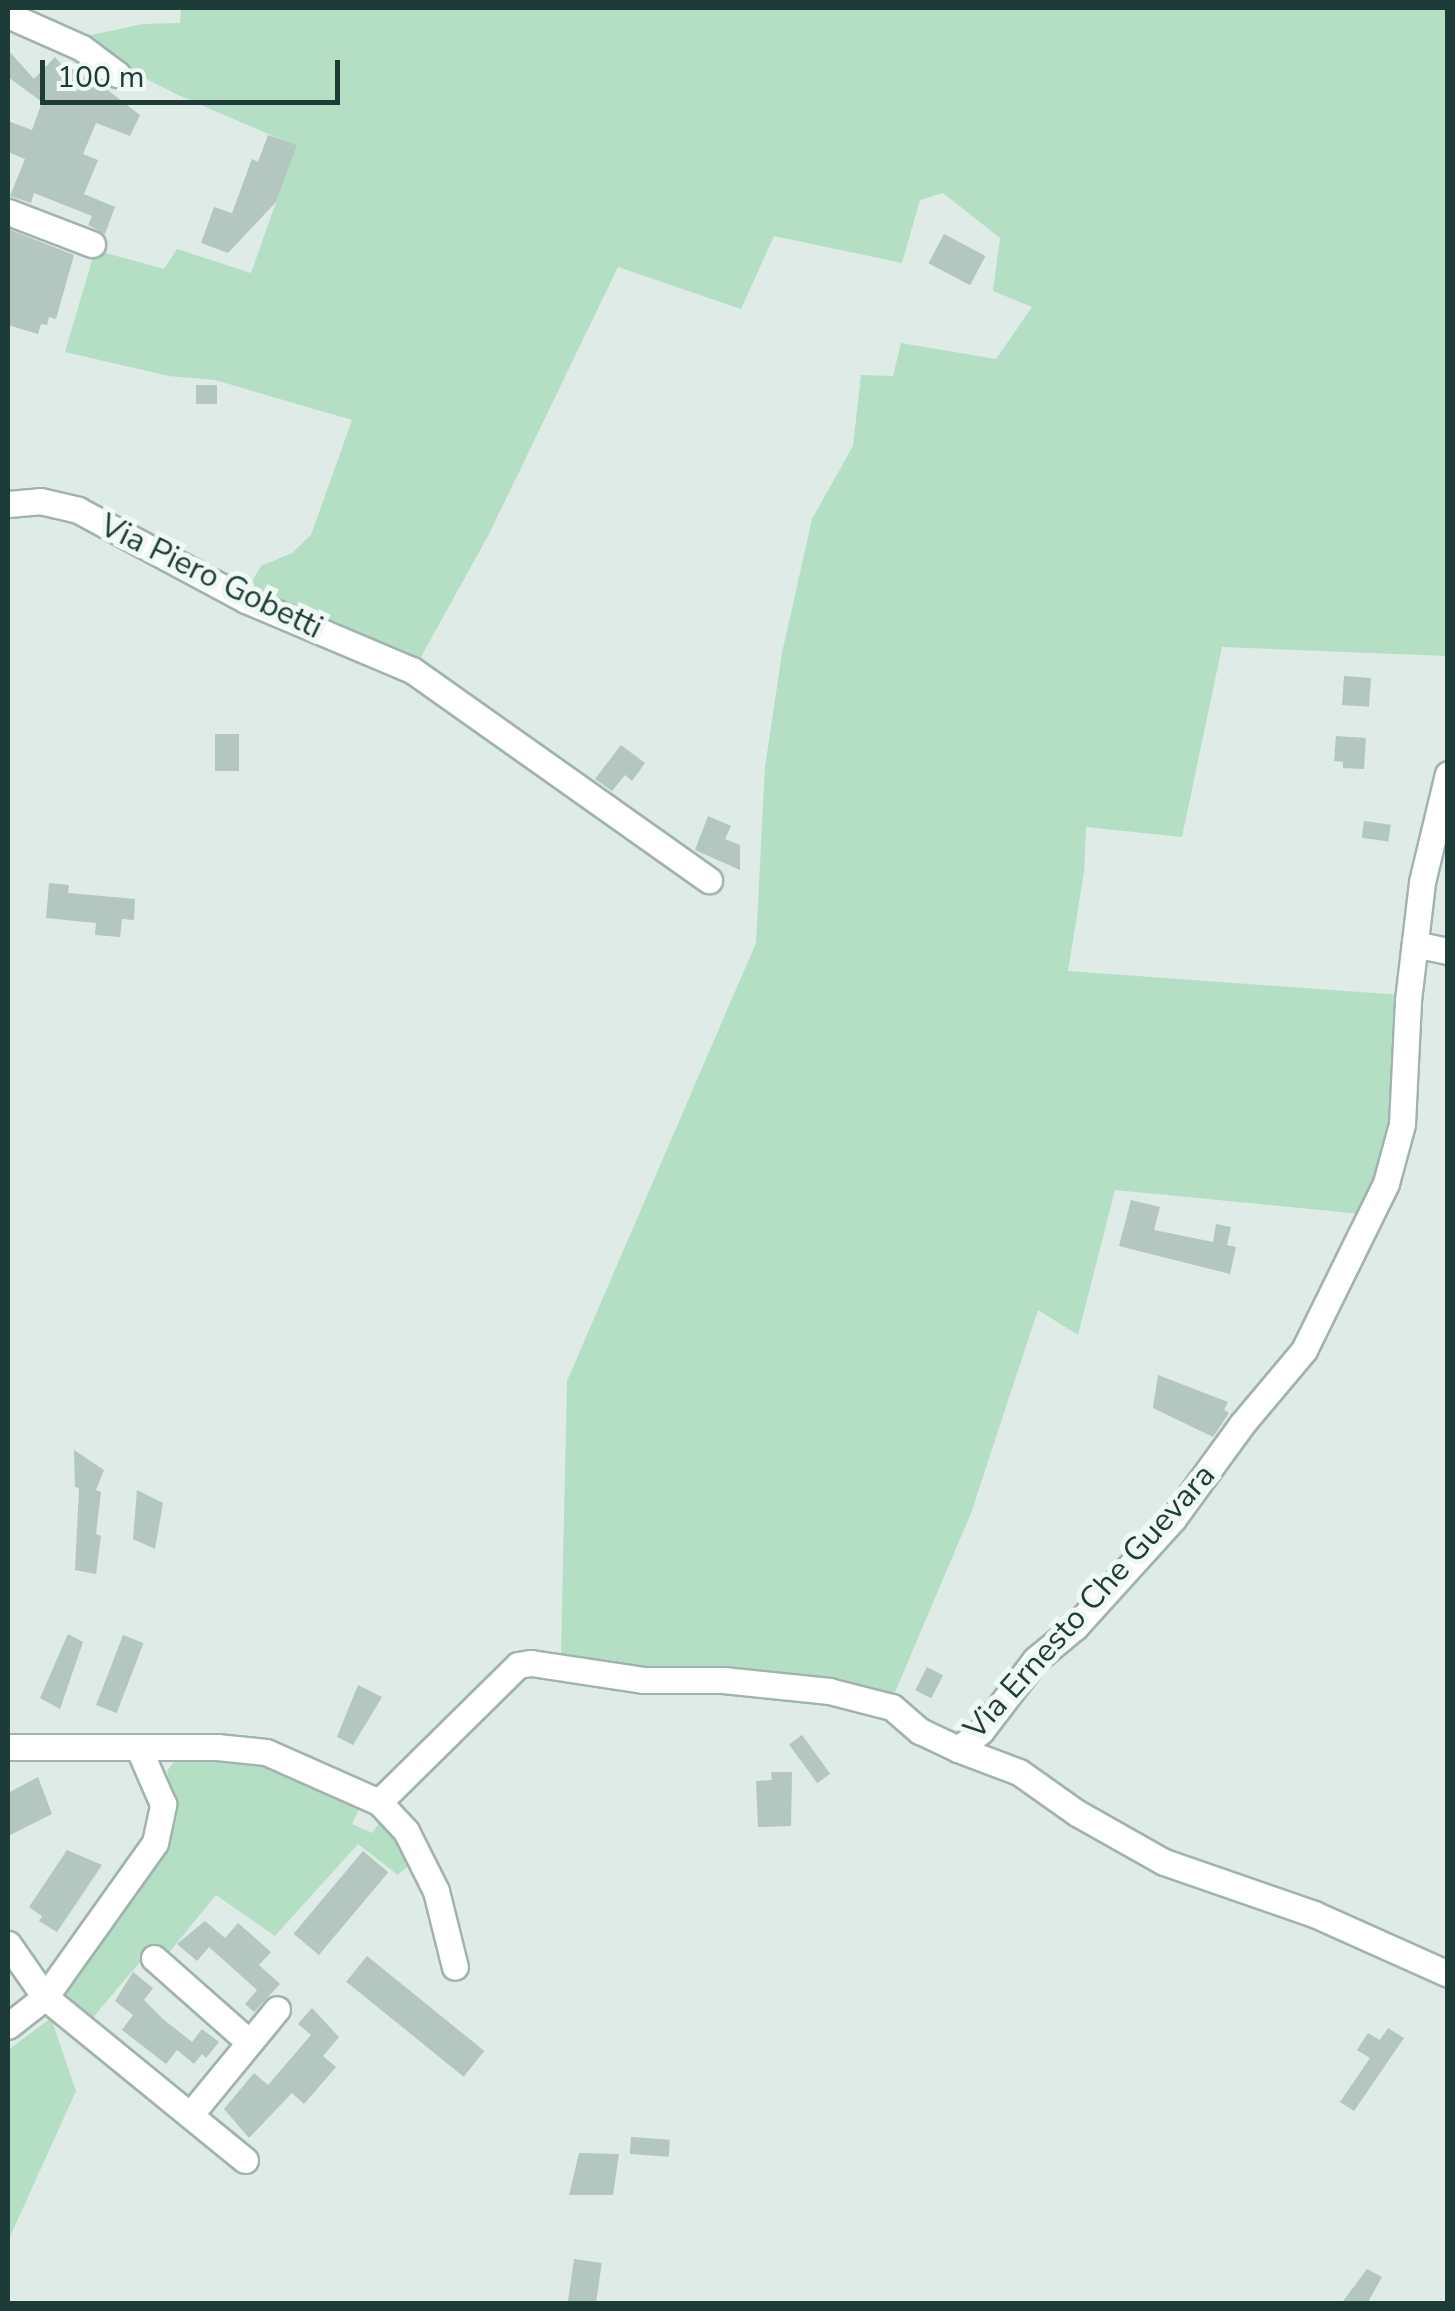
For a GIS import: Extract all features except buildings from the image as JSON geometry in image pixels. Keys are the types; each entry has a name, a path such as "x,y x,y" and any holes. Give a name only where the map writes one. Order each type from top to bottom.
{"street":[{"path":"8,15 82,48 117,74"},
{"path":"8,212 92,244"},
{"name":"Via Piero Gobetti","path":"8,504 40,501 78,510 246,600 412,670 709,880"},
{"name":"Via Ernesto Che Guevara","path":"378,1802 518,1665 532,1663 644,1680 723,1680 829,1691 892,1707 920,1731 958,1749 981,1731 1036,1660 1075,1627 1173,1519 1242,1424 1304,1350 1386,1182 1402,1124 1422,882 1448,774"},
{"path":"1415,944 1448,952"},
{"path":"8,1747 217,1747 266,1752 378,1802 406,1831 436,1890 455,1967"},
{"path":"958,1749 1019,1772 1077,1813 1164,1862 1314,1914 1448,1974"},
{"path":"8,2026 45,1997 156,1843 164,1804 139,1750"},
{"path":"8,1944 45,1997 245,2160"},
{"path":"154,1958 250,2042"},
{"path":"190,2115 276,2009"}],"green space":[{"path":"181,8 1447,8 1447,656 1222,647 1182,837 1086,827 1084,872 1068,971 1402,995 1395,1123 1361,1214 1115,1190 1078,1335 1038,1310 971,1513 893,1697 640,1672 561,1655 567,1381 756,943 765,767 782,653 812,519 853,446 861,375 893,376 901,343 996,359 1032,307 993,291 1000,238 943,193 920,200 902,263 774,236 741,309 618,267 489,534 416,666 245,594 261,566 292,553 311,535 352,420 215,380 169,376 65,352 95,250 164,269 177,249 251,273 296,146 178,95 133,72 82,37 143,24 180,23"},
{"path":"177,1758 268,1760 361,1805 352,1824 372,1833 382,1819 413,1861 398,1875 358,1844 275,1936 216,1895 167,1955 155,1944 90,2021 61,2000 163,1851 175,1808 167,1771"},
{"path":"51,2018 76,2091 8,2241 8,2050"}]}
